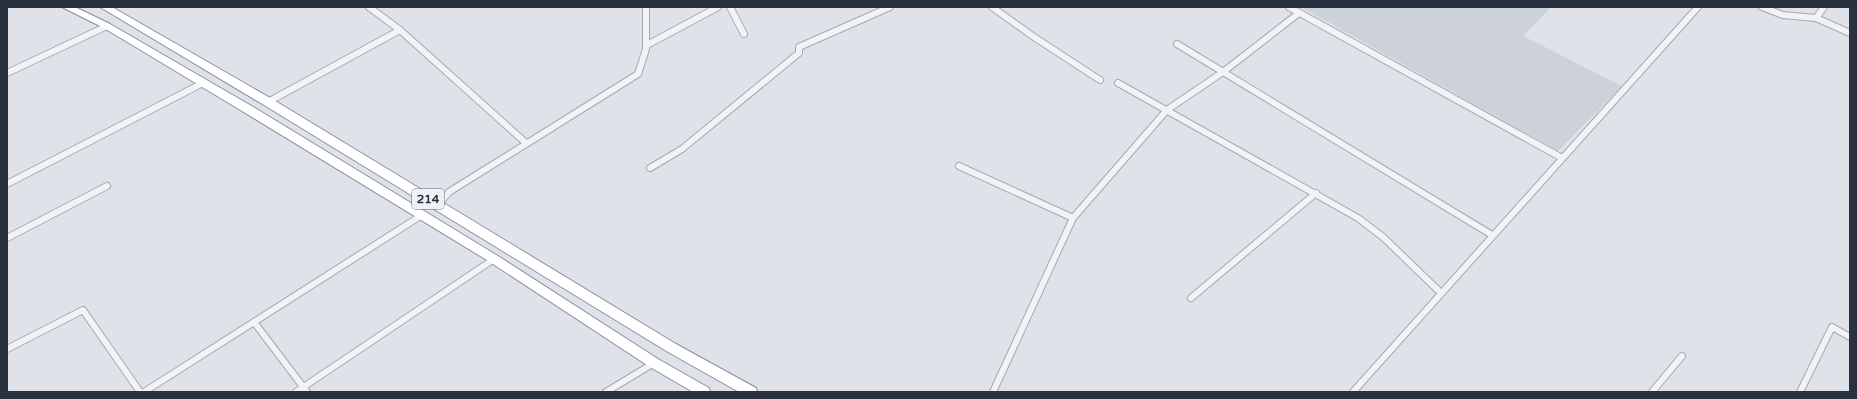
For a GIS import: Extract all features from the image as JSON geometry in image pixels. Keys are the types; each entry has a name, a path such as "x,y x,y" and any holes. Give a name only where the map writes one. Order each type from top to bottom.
{"highway":[{"name":"214","path":"67,7 107,26 422,215 494,259 654,363 704,392"},
{"name":"214","path":"108,8 268,102 672,348 751,392"}],"street":[{"path":"369,7 400,30 526,143"},
{"path":"438,205 449,192 638,74 645,62 647,45 646,7"},
{"path":"647,45 718,7"},
{"path":"730,7 744,34"},
{"path":"650,168 682,149 799,53 799,47 890,7"},
{"path":"992,7 1034,37 1100,80"},
{"path":"1289,7 1562,158"},
{"path":"1353,392 1492,235 1698,7"},
{"path":"1762,7 1783,15 1816,18 1850,33"},
{"path":"1816,18 1824,7"},
{"path":"993,392 1073,218 1167,110 1223,72 1299,13"},
{"path":"7,73 107,26"},
{"path":"268,102 400,30"},
{"path":"1177,44 1492,235"},
{"path":"7,184 203,83"},
{"path":"1118,83 1358,218 1383,237 1441,293"},
{"path":"959,166 1073,218"},
{"path":"7,238 107,186"},
{"path":"1191,298 1316,193"},
{"path":"144,392 422,215"},
{"path":"296,392 305,390 494,259"},
{"path":"7,350 83,310 140,392"},
{"path":"254,322 305,390"},
{"path":"1800,392 1832,327 1850,337"},
{"path":"1652,392 1682,356"},
{"path":"606,392 654,363"}],"shaded area":[{"path":"1301,7 1551,7 1523,36 1622,86 1558,151"}]}
